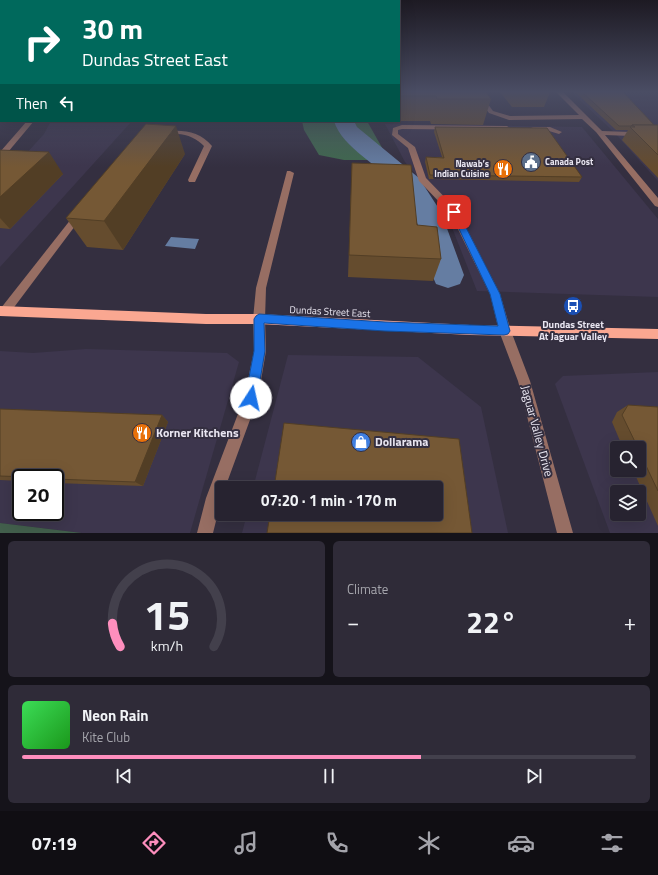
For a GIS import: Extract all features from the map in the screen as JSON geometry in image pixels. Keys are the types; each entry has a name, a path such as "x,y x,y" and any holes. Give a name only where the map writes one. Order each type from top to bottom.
{"main road":[{"name":"Dundas Street East","path":"3,311 206,319 259,319 504,331 658,334"}],"street":[{"path":"506,117 584,117 658,204"},
{"path":"0,156 21,135 30,122"},
{"name":"Jaguar Valley Drive","path":"513,128 402,127 395,129 395,135 411,147 422,179 454,212 495,294 504,331 524,381 565,533"},
{"path":"528,129 550,129 559,132"},
{"path":"155,138 182,132 195,135 202,139 208,146 192,180"},
{"path":"599,134 658,135"},
{"path":"205,533 214,498 251,398 260,351 259,319 262,288 290,172"},
{"path":"3,311 83,210"}],"shaded area":[{"path":"598,117 658,117 658,181 613,131"},
{"path":"50,122 131,122 0,267 0,176 25,155 44,134"},
{"path":"385,124 582,127 658,219 658,297 477,291 445,210 405,162"},
{"path":"86,349 227,353 239,362 190,533 82,533 0,523 0,351 33,353"},
{"path":"288,355 418,357 481,407 508,533 242,533 245,521 443,521 443,481 255,481"},
{"path":"658,372 658,533 610,533 555,384 563,376"}],"green space":[{"path":"302,122 368,122 389,160 344,160 319,155 304,130"},
{"path":"0,523 82,533 0,533"}],"water":[{"path":"171,237 199,239 195,249 165,246"}],"building":[{"path":"609,117 646,117 654,125 632,125 619,126"},
{"path":"146,124 176,126 104,221 66,218"},
{"path":"632,125 658,125 658,155 630,127 635,127"},
{"path":"435,127 547,128 582,177 430,175 426,157 444,158"},
{"path":"0,150 49,152 0,197"},
{"path":"352,163 411,165 417,225 437,227 441,259 349,255"},
{"path":"628,405 658,407 658,491 646,466 646,441 635,441 622,415"},
{"path":"0,409 162,415 135,482 64,479 64,469 12,469 12,476 0,476"},
{"path":"284,423 459,439 472,533 267,533 269,521 443,521 443,481 275,481"}],"waterway":[{"path":"344,122 347,130 410,184 427,212 448,275"}],"place":[{"name":"Canada Post","path":"531,162"},
{"name":"Nawab’s Indian Cuisine","path":"503,169"},
{"name":"Dundas Street At Jaguar Valley","path":"573,306"},
{"name":"Korner Kitchens","path":"142,433"},
{"name":"Dollarama","path":"361,442"}],"route":[{"path":"251,398 260,351 259,319 504,331 495,294 454,212"}]}
